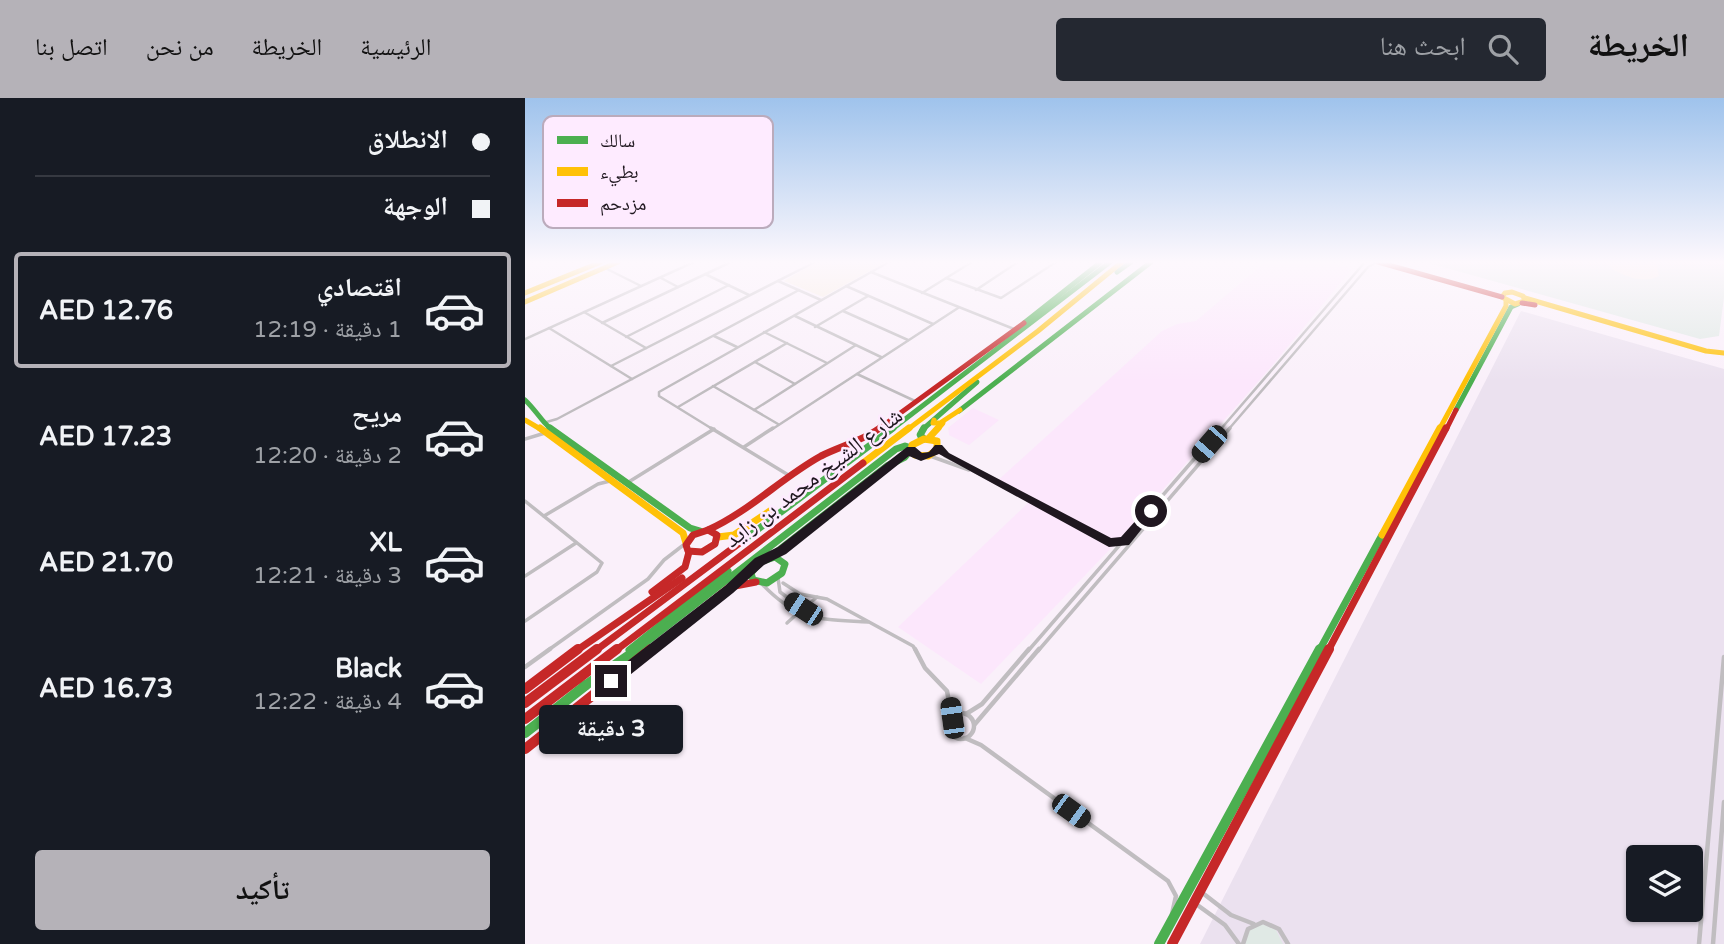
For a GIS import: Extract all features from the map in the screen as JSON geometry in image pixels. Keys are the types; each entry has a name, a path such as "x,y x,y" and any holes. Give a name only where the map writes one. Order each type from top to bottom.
{"main road":[{"path":"687,547 704,531 732,519 820,457 866,437 1050,301"},
{"name":"شارع الشيخ محمد بن زايد","path":"525,703 723,552 1065,301"},
{"name":"شارع الشيخ محمد بن زايد","path":"525,719 1073,301"},
{"path":"934,420 935,424 940,424 960,410 1100,301"},
{"path":"1172,944 1506,306 1505,301"},
{"path":"1159,944 1511,307 1522,302 1706,351 1724,353"},
{"path":"938,445 926,439 921,431 1006,355"},
{"path":"525,400 536,410 544,428 683,533 688,563 525,689"},
{"path":"525,749 729,589 759,562 787,546 901,458 917,441 926,439 960,410"},
{"path":"525,420 544,428 627,482 690,528 718,536 734,535 806,491"},
{"path":"901,458 929,456 938,445 938,430"},
{"path":"583,687 661,633 896,449 905,446 918,457"},
{"path":"646,505 657,509 661,507"},
{"path":"687,547 707,550 732,519"},
{"path":"729,589 780,580 787,546"},
{"path":"603,631 723,552"},
{"path":"769,558 783,561"},
{"path":"525,733 719,578 734,561"},
{"path":"752,569 751,577 759,583"}],"street":[{"path":"525,339 607,301"},
{"path":"602,323 647,301"},
{"path":"626,337 696,301"},
{"path":"611,366 736,301"},
{"path":"527,438 557,419 778,301"},
{"path":"792,477 659,396 660,391 818,301"},
{"path":"815,327 859,301"},
{"path":"881,301 933,324"},
{"path":"942,301 1013,330"},
{"path":"1321,318 1334,301"},
{"path":"965,738 1336,301"},
{"path":"744,447 958,308"},
{"path":"843,311 908,340"},
{"path":"584,312 646,348"},
{"path":"793,316 881,357"},
{"path":"549,328 632,379"},
{"path":"764,332 827,363"},
{"path":"714,336 737,347"},
{"path":"678,407 787,343"},
{"path":"754,410 856,345"},
{"path":"755,362 795,384"},
{"path":"856,374 913,402"},
{"path":"713,386 779,424"},
{"path":"527,438 557,419"},
{"path":"1172,920 1176,896 1168,881 981,745 965,738 956,739 949,734 947,726 952,718 966,714 982,704 1226,428"},
{"path":"627,482 714,429"},
{"path":"938,445 946,456 1109,542 1125,541"},
{"path":"929,456 981,474"},
{"path":"598,484 604,475"},
{"path":"544,516 598,484 613,481"},
{"path":"525,621 600,569 600,561 526,502"},
{"path":"1109,542 1114,554"},
{"path":"525,576 576,543"},
{"path":"526,664 648,579 672,554 687,547"},
{"path":"803,609 778,590 780,580 800,594 827,598 916,649 925,668 947,691 952,718"},
{"path":"759,583 783,605 819,621 870,622"},
{"path":"787,623 817,596"},
{"path":"1699,944 1724,657"},
{"path":"966,714 971,716 975,724"},
{"path":"1713,944 1724,802"},
{"path":"1200,891 1238,919 1254,924 1263,922 1274,925 1283,934 1287,944"},
{"path":"1194,903 1224,925 1241,944 1244,935 1254,924"}],"shaded area":[{"path":"1219,301 1325,301 1114,545 981,684 898,627 1029,502 995,483 1162,331 1177,324 1196,321"},
{"path":"1566,301 1723,301 1719,336 1700,339"},
{"path":"1521,311 1724,369 1724,944 1200,944"},
{"path":"973,408 999,420 969,445 949,435 948,428"},
{"path":"1262,924 1276,930 1283,944 1245,944 1249,930"}],"traffic: fast":[{"path":"1024,323 1051,301"},
{"path":"745,539 1060,301"},
{"path":"959,411 1100,301"},
{"path":"1456,410 1511,307 1518,304"},
{"path":"924,439 920,435 922,430 977,382"},
{"path":"525,400 536,410 543,423 690,528 700,531"},
{"path":"583,687 661,633 896,449 905,446 911,448"},
{"path":"770,557 887,466 905,457 911,449"},
{"path":"1159,944 1382,535"},
{"path":"775,557 785,564 782,573 767,583 753,580 751,573 755,566 775,557"},
{"path":"629,650 728,571"},
{"path":"525,733 586,685"}],"traffic: slow":[{"path":"863,463 1074,301"},
{"path":"1382,535 1506,306 1506,301"},
{"path":"1510,301 1515,304 1523,301"},
{"path":"1537,301 1706,351 1724,353"},
{"path":"934,420 933,423 940,423 960,410"},
{"path":"525,420 536,425 683,533 686,543"},
{"path":"928,439 943,423"},
{"path":"924,439 937,441 937,450 928,456 915,455 911,451 912,445 924,439"},
{"path":"718,537 734,535 770,511"}],"traffic: jam":[{"path":"1522,303 1535,305"},
{"path":"708,530 734,518 820,457 870,435 1024,323"},
{"path":"1172,944 1456,410"},
{"path":"525,719 863,463"},
{"path":"708,530 717,535 715,544 702,552 688,551 686,545 693,535 708,530"},
{"path":"525,703 745,539"},
{"path":"652,592 685,567 689,552"},
{"path":"525,749 752,569"},
{"path":"525,689 603,631 682,578"},
{"path":"735,586 756,582"}],"route":[{"path":"611,681 747,575 755,565 782,551 792,540 887,466 905,457 911,449 915,456 921,457 932,455 939,448 946,456 1109,542 1125,541 1151,511"}]}
